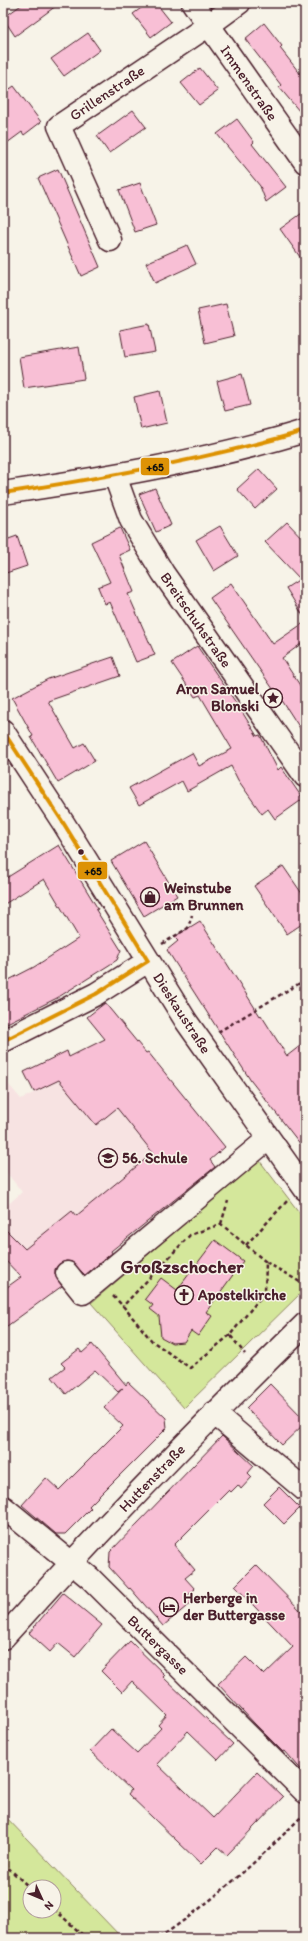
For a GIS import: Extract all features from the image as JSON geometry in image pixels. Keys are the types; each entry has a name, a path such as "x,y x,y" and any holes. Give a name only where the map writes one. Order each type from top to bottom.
{"street":[{"name":"Immenstraße","path":"193,3 305,162"},
{"name":"Grillenstraße","path":"110,240 59,126 209,25 239,3"},
{"path":"3,493 115,476 201,459 305,431"},
{"name":"Breitschuhstraße","path":"115,476 131,520 163,573 305,776"},
{"name":"Dieskaustraße","path":"3,731 64,824 146,958 201,1043 303,1187"},
{"path":"3,1041 96,994 146,958"},
{"path":"67,1273 83,1293 268,1139"},
{"name":"Huttenstraße","path":"3,1638 70,1563 214,1413 305,1324"},
{"path":"214,1413 305,1490"},
{"name":"Buttergasse","path":"3,1507 90,1578 305,1792"}],"path":[{"path":"146,958 188,928 192,915"},
{"path":"201,1043 305,980"},
{"path":"246,1245 303,1187"},
{"path":"266,1262 265,1292 230,1335 190,1368 152,1341 123,1306 190,1235 221,1224 266,1262 305,1284"},
{"path":"230,1335 240,1348"},
{"path":"159,1938 227,1888 305,1813"},
{"path":"3,1863 22,1881"},
{"path":"62,1916 86,1938"}],"shaded area":[{"name":"56. Schule","path":"148,1052 225,1147 73,1273 69,1281 39,1264 3,1227 3,1209 22,1192 3,1168 3,1078 21,1099 61,1079"}],"green space":[{"path":"259,1160 305,1220 305,1289 184,1408 91,1303"},
{"path":"3,1814 122,1938 3,1938"}],"building":[{"path":"24,3 60,3 15,36 3,18"},
{"path":"148,3 156,3 171,22 151,37 133,14"},
{"path":"264,23 282,46 280,48 305,80 305,118 279,87 281,85 245,39"},
{"path":"88,33 100,50 64,76 51,59"},
{"path":"200,68 218,91 199,105 181,83"},
{"path":"14,86 41,122 24,135 22,132 3,146 3,94"},
{"path":"133,110 146,127 109,153 97,136"},
{"path":"237,119 254,142 252,144 286,187 266,202 260,186 217,134"},
{"path":"58,169 100,267 81,276 38,178"},
{"path":"140,183 156,225 135,232 119,190"},
{"path":"305,211 305,264 280,229"},
{"path":"187,245 196,264 155,283 146,263"},
{"path":"226,304 234,336 205,343 198,310"},
{"path":"149,324 155,352 125,357 120,330"},
{"path":"79,347 84,379 24,388 19,357"},
{"path":"242,374 250,405 225,411 217,381"},
{"path":"160,391 167,423 141,429 134,397"},
{"path":"259,469 277,489 255,509 237,489"},
{"path":"155,488 171,525 156,532 139,494"},
{"path":"287,522 305,541 305,619 286,588 300,579 265,542"},
{"path":"220,526 238,556 214,571 196,540"},
{"path":"120,528 130,550 119,555 134,592 128,594 155,655 136,662 110,602 105,604 98,587 110,582 91,542"},
{"path":"17,536 27,566 3,574 3,541"},
{"path":"231,583 273,644 305,622 305,641 282,658 305,693 305,736 274,688 273,689 210,598"},
{"path":"197,646 257,736 260,735 278,770 281,767 303,799 275,819 268,809 262,814 238,780 231,766 187,791 182,781 139,805 129,788 192,753 199,766 232,749 200,695 195,697 172,663"},
{"path":"113,657 120,676 48,701 75,748 84,743 95,761 58,783 31,737 33,736 12,698 48,679"},
{"path":"144,841 177,896 144,916 111,861"},
{"path":"59,845 121,950 117,960 57,998 3,1025 3,983 34,967 79,938 44,879 3,905 3,880"},
{"path":"283,866 305,898 305,922 287,934 254,886"},
{"path":"200,921 287,1056 305,1042 305,1150 251,1081 167,950 178,941 174,937"},
{"path":"105,1003 146,1053 148,1052 225,1147 210,1160 215,1167 111,1251 112,1253 85,1275 72,1262 66,1261 59,1264 55,1269 55,1274 62,1286 3,1329 3,1290 21,1277 3,1258 3,1227 25,1249 72,1211 76,1216 153,1153 117,1108 96,1125 59,1080 34,1092 24,1072 67,1051 69,1057 105,1039 87,1017"},
{"name":"Apostelkirche","path":"215,1240 243,1261 206,1312 212,1316 198,1336 191,1331 184,1342 172,1343 161,1337 159,1316 150,1309 153,1305 145,1299 161,1278 177,1290"},
{"path":"92,1344 126,1385 128,1382 166,1418 167,1428 89,1506 91,1508 65,1534 56,1534 22,1505 46,1478 59,1490 123,1426 104,1408 123,1388 118,1392 95,1370 66,1394 52,1377 65,1367 61,1363 79,1349 82,1353"},
{"path":"270,1384 305,1420 305,1423 282,1445 246,1408"},
{"path":"222,1436 254,1466 248,1473 252,1477 241,1489 238,1485 231,1492 229,1490 174,1545 195,1570 185,1578 195,1589 187,1596 192,1602 163,1626 130,1588 129,1589 109,1567 110,1552"},
{"path":"279,1487 300,1508 284,1524 263,1503"},
{"path":"256,1565 305,1615 305,1774 285,1751 283,1752 254,1723 218,1684 246,1657 264,1675 293,1647 235,1586"},
{"path":"63,1593 102,1625 75,1657 58,1643 50,1652 29,1633"},
{"path":"130,1641 165,1675 163,1677 233,1744 218,1760 188,1731 157,1764 213,1818 257,1772 283,1797 227,1855 218,1847 201,1864 128,1794 131,1790 90,1751 111,1729 137,1753 161,1728 158,1725 167,1715 132,1681 122,1692 101,1671"}],"transit line":[{"name":"+65","path":"3,493 155,467 305,431"},
{"name":"+65","path":"3,731 64,824 148,961"},
{"name":"+65","path":"3,1041 96,994 148,961"}],"place":[{"name":"Aron Samuel Blonski","path":"273,698"},
{"name":"Weinstube am Brunnen","path":"150,897"},
{"name":"56. Schule","path":"108,1158"},
{"name":"Apostelkirche","path":"184,1295"},
{"name":"Herberge in der Buttergasse","path":"169,1607"}],"district":[{"name":"Großzschocher","path":"182,1266"}]}
